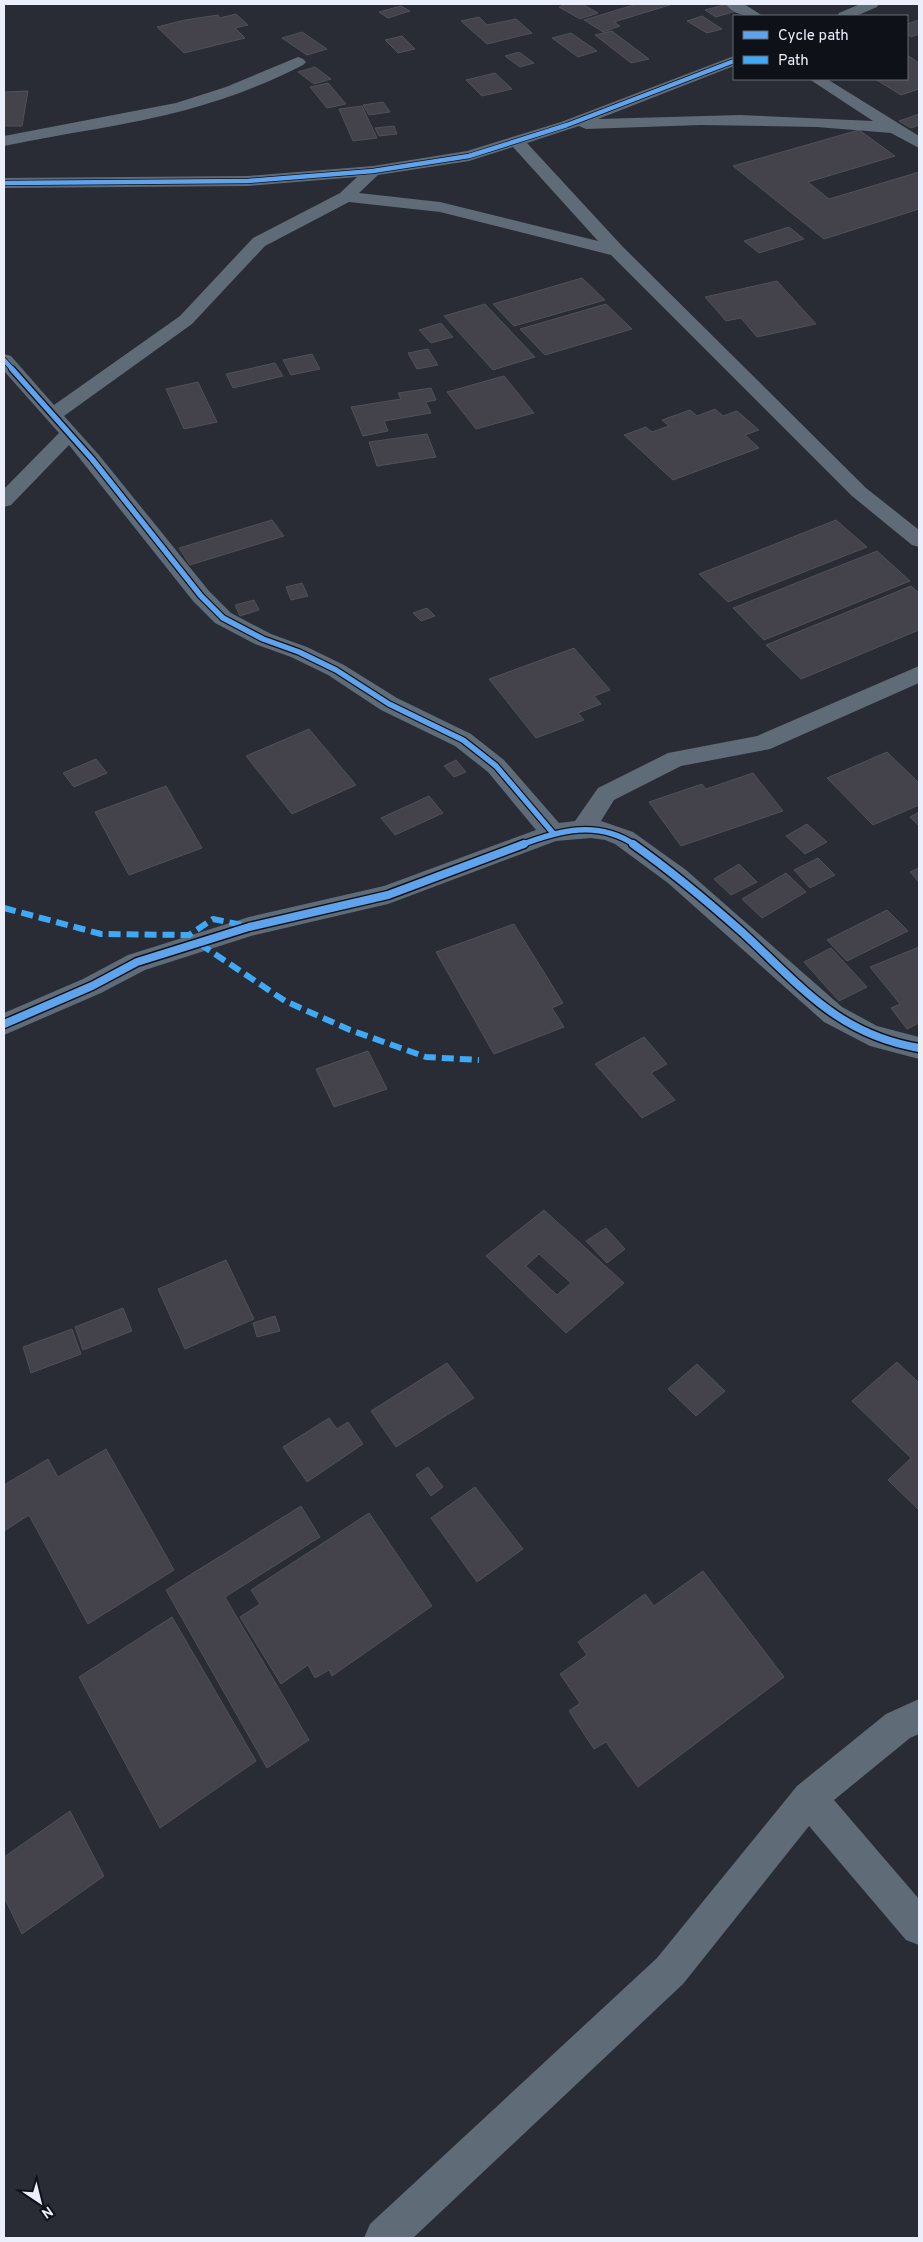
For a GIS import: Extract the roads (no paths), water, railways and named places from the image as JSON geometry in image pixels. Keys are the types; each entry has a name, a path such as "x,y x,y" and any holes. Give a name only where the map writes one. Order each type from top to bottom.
{"street":[{"path":"733,4 754,15"},
{"path":"846,15 872,4"},
{"path":"4,141 79,125 162,111 210,98 270,76 298,62"},
{"path":"4,183 248,181 374,171 469,156 567,125 733,62"},
{"path":"819,80 919,144"},
{"path":"567,125 690,120 855,123 894,128"},
{"path":"516,141 617,251 859,492 919,540"},
{"path":"53,415 186,320 259,242 346,196 374,171"},
{"path":"346,196 440,207 617,251"},
{"path":"4,360 92,459 201,596 223,618 263,639 299,652 336,670 389,704 475,748 496,766 553,833"},
{"path":"4,501 69,434"},
{"path":"582,830 606,794 676,759 762,743 919,674"},
{"path":"4,1024 92,986 137,962 250,927 388,895 553,833 582,830 613,832 682,879 821,1006 845,1023 891,1044 919,1048"},
{"path":"384,2238 670,1971 809,1798 898,1726 919,1716"},
{"path":"809,1798 919,1927"}]}
